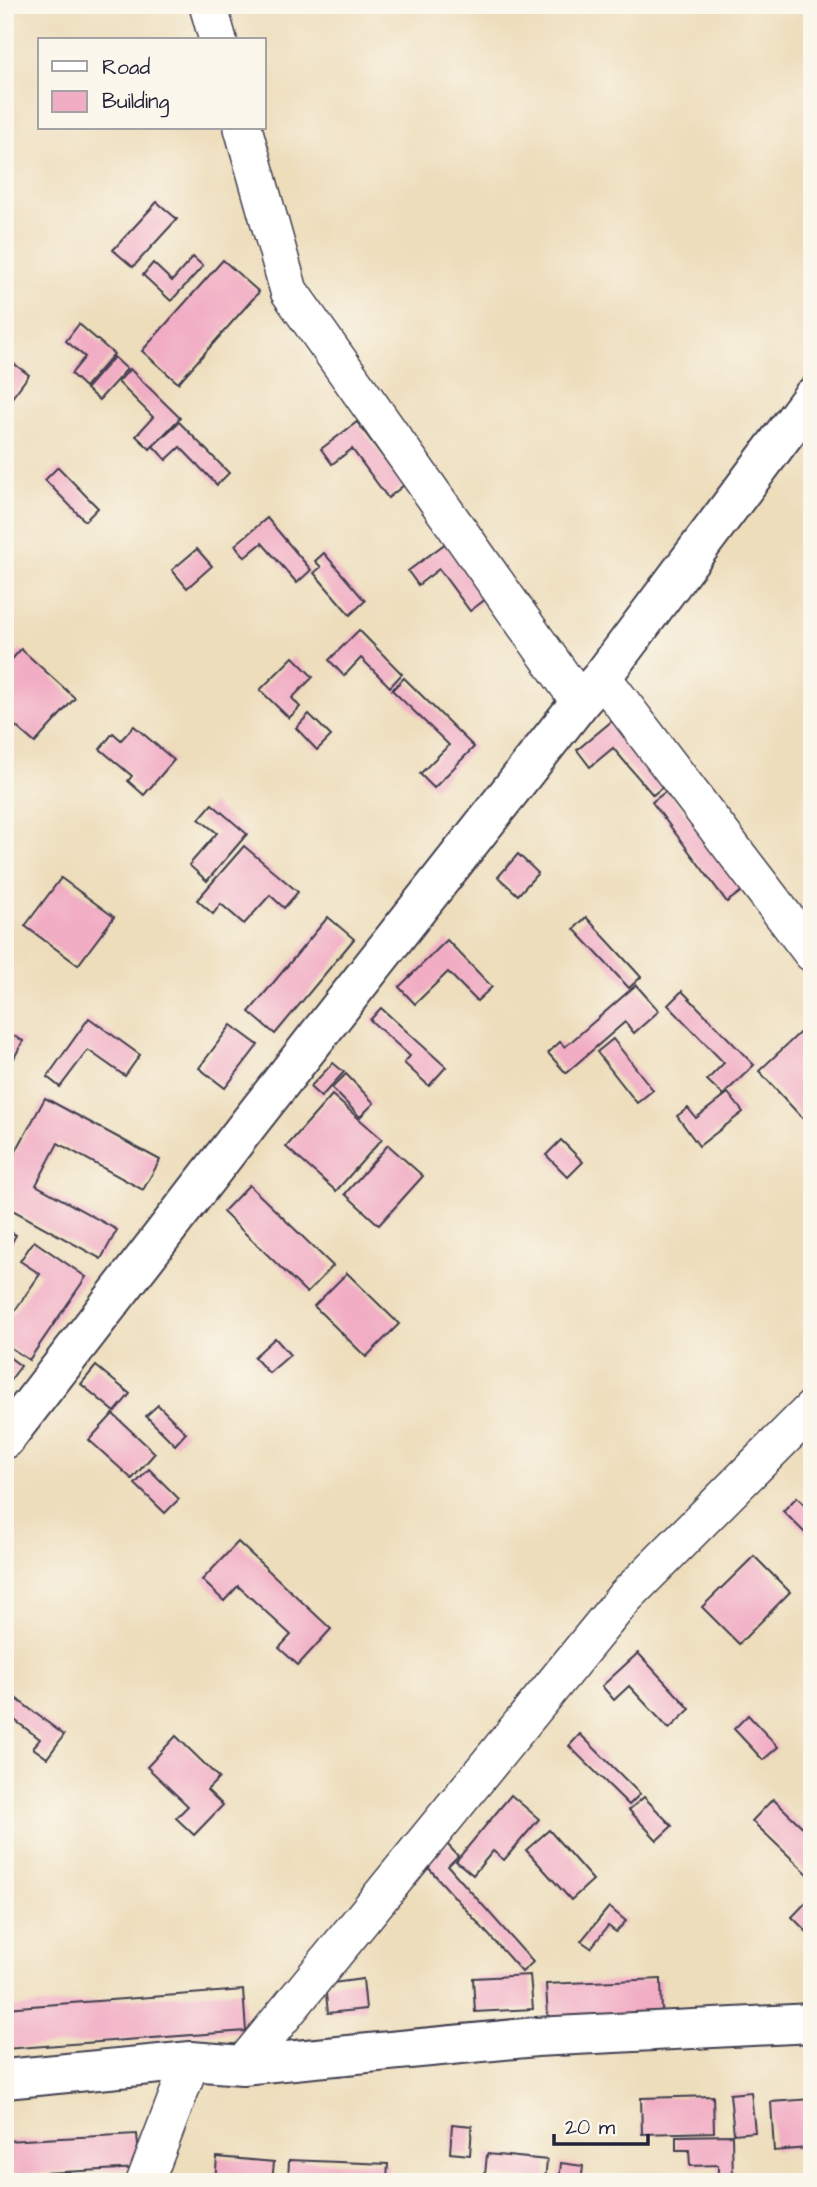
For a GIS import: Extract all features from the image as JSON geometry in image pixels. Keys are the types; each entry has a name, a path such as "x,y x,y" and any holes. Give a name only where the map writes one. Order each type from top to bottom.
{"street":[{"path":"208,5 217,38"},
{"path":"244,130 289,291 592,690 812,953"},
{"path":"5,1439 250,1122 592,690 812,397"},
{"path":"243,2065 625,1597 812,1409"},
{"path":"5,2079 191,2061 243,2065 537,2037 812,2023"},
{"path":"145,2182 191,2061"}],"building":[{"path":"157,202 177,219 133,267 113,250"},
{"path":"193,257 203,266 171,301 143,275 153,263 172,281"},
{"path":"223,260 259,292 178,383 142,351"},
{"path":"79,324 114,354 85,387 71,374 85,357 66,341"},
{"path":"114,357 127,369 99,400 86,389"},
{"path":"13,363 29,375 5,407 5,374"},
{"path":"130,369 180,418 150,449 136,436 153,417 118,382"},
{"path":"179,422 229,473 217,485 180,447 166,460 153,446"},
{"path":"357,422 404,485 388,498 352,449 332,464 321,449"},
{"path":"58,467 98,508 85,521 45,480"},
{"path":"267,518 311,570 297,583 262,543 245,557 235,545"},
{"path":"446,543 487,598 470,611 439,569 418,585 408,571"},
{"path":"197,549 212,566 187,588 172,570"},
{"path":"324,553 365,601 350,615 314,573 321,567 315,561"},
{"path":"359,630 402,674 390,687 361,658 344,676 329,660"},
{"path":"21,649 75,698 35,743 5,717 5,667"},
{"path":"293,657 313,677 292,698 300,707 289,718 260,690"},
{"path":"404,678 474,747 434,788 420,774 449,745 392,690"},
{"path":"309,714 331,736 317,750 296,728"},
{"path":"612,721 665,785 653,795 613,748 590,767 577,750"},
{"path":"134,726 174,760 144,795 128,781 132,776 100,749 113,733 121,740"},
{"path":"668,790 743,890 727,902 652,802"},
{"path":"212,804 247,834 207,881 189,865 217,833 199,819"},
{"path":"244,846 298,892 284,908 270,895 244,924 221,904 213,914 197,900"},
{"path":"518,854 538,873 518,895 498,877"},
{"path":"61,878 114,917 78,965 25,926"},
{"path":"328,917 354,939 275,1034 249,1012"},
{"path":"586,917 641,977 629,988 574,929"},
{"path":"447,940 492,987 477,1001 448,972 415,1004 399,987"},
{"path":"636,985 659,1011 634,1033 625,1022 566,1073 548,1053 560,1042 565,1047"},
{"path":"682,991 754,1065 723,1095 707,1080 724,1063 668,1005"},
{"path":"381,1008 446,1067 429,1086 404,1063 410,1056 370,1020"},
{"path":"89,1018 140,1055 125,1076 88,1050 60,1087 47,1077"},
{"path":"812,1021 812,1114 805,1121 759,1071"},
{"path":"231,1025 258,1045 225,1088 199,1068"},
{"path":"5,1031 23,1041 13,1060 5,1055"},
{"path":"613,1039 653,1090 637,1103 597,1052"},
{"path":"333,1063 344,1072 321,1097 310,1087"},
{"path":"346,1074 374,1103 360,1117 332,1088"},
{"path":"728,1093 743,1112 699,1146 677,1116 688,1108 696,1118"},
{"path":"332,1095 382,1139 336,1191 286,1147"},
{"path":"45,1098 160,1160 143,1190 58,1143 36,1185 117,1230 101,1259 5,1206 5,1171"},
{"path":"561,1140 583,1162 568,1177 546,1155"},
{"path":"388,1145 423,1176 379,1225 345,1194"},
{"path":"249,1185 333,1266 307,1293 223,1212"},
{"path":"5,1229 16,1235 5,1255"},
{"path":"34,1241 86,1277 29,1360 5,1344 5,1325 40,1274 20,1261"},
{"path":"347,1273 399,1324 366,1357 314,1306"},
{"path":"275,1338 290,1355 269,1373 254,1357"},
{"path":"5,1354 21,1366 5,1387"},
{"path":"96,1366 130,1394 115,1412 81,1384"},
{"path":"158,1405 186,1433 175,1445 146,1416"},
{"path":"113,1414 155,1453 132,1479 89,1440"},
{"path":"149,1469 179,1499 165,1513 135,1484"},
{"path":"797,1497 812,1512 812,1540 783,1511"},
{"path":"238,1542 331,1629 298,1665 279,1648 291,1635 238,1586 224,1601 202,1580"},
{"path":"754,1556 790,1592 739,1644 702,1607"},
{"path":"638,1653 690,1709 669,1729 629,1686 614,1700 602,1686"},
{"path":"5,1690 64,1735 47,1758 33,1748 40,1739 5,1713"},
{"path":"748,1715 778,1747 763,1760 734,1729"},
{"path":"580,1734 640,1794 629,1805 569,1746"},
{"path":"176,1736 219,1778 207,1790 223,1805 194,1835 176,1818 188,1806 147,1767"},
{"path":"511,1795 539,1819 504,1860 493,1851 473,1875 456,1861"},
{"path":"644,1797 672,1826 657,1840 629,1810"},
{"path":"773,1799 812,1836 812,1878 752,1821"},
{"path":"549,1830 593,1880 571,1900 526,1850"},
{"path":"447,1844 458,1856 448,1866 533,1962 522,1972 425,1864"},
{"path":"812,1896 812,1929 808,1933 792,1917"},
{"path":"609,1907 626,1921 616,1932 608,1926 591,1948 581,1941"},
{"path":"530,1975 533,2009 475,2012 473,1978"},
{"path":"363,1979 366,2009 328,2013 325,1984"},
{"path":"661,1979 662,2015 548,2019 546,1984"},
{"path":"243,1990 246,2031 5,2049 5,2008"},
{"path":"751,2092 755,2132 734,2134 730,2094"},
{"path":"713,2096 714,2132 642,2134 641,2098"},
{"path":"812,2099 812,2129 806,2129 807,2148 774,2151 771,2102"},
{"path":"452,2124 472,2126 470,2155 450,2153"},
{"path":"137,2134 140,2168 5,2175 5,2141"},
{"path":"732,2135 733,2182 718,2182 718,2165 690,2166 689,2150 676,2150 676,2136"},
{"path":"487,2154 547,2160 545,2181 485,2175"},
{"path":"217,2157 274,2162 272,2182 215,2182"},
{"path":"289,2160 388,2164 387,2180 311,2177 311,2182 288,2182"},
{"path":"561,2163 583,2166 581,2182 559,2182"}]}
